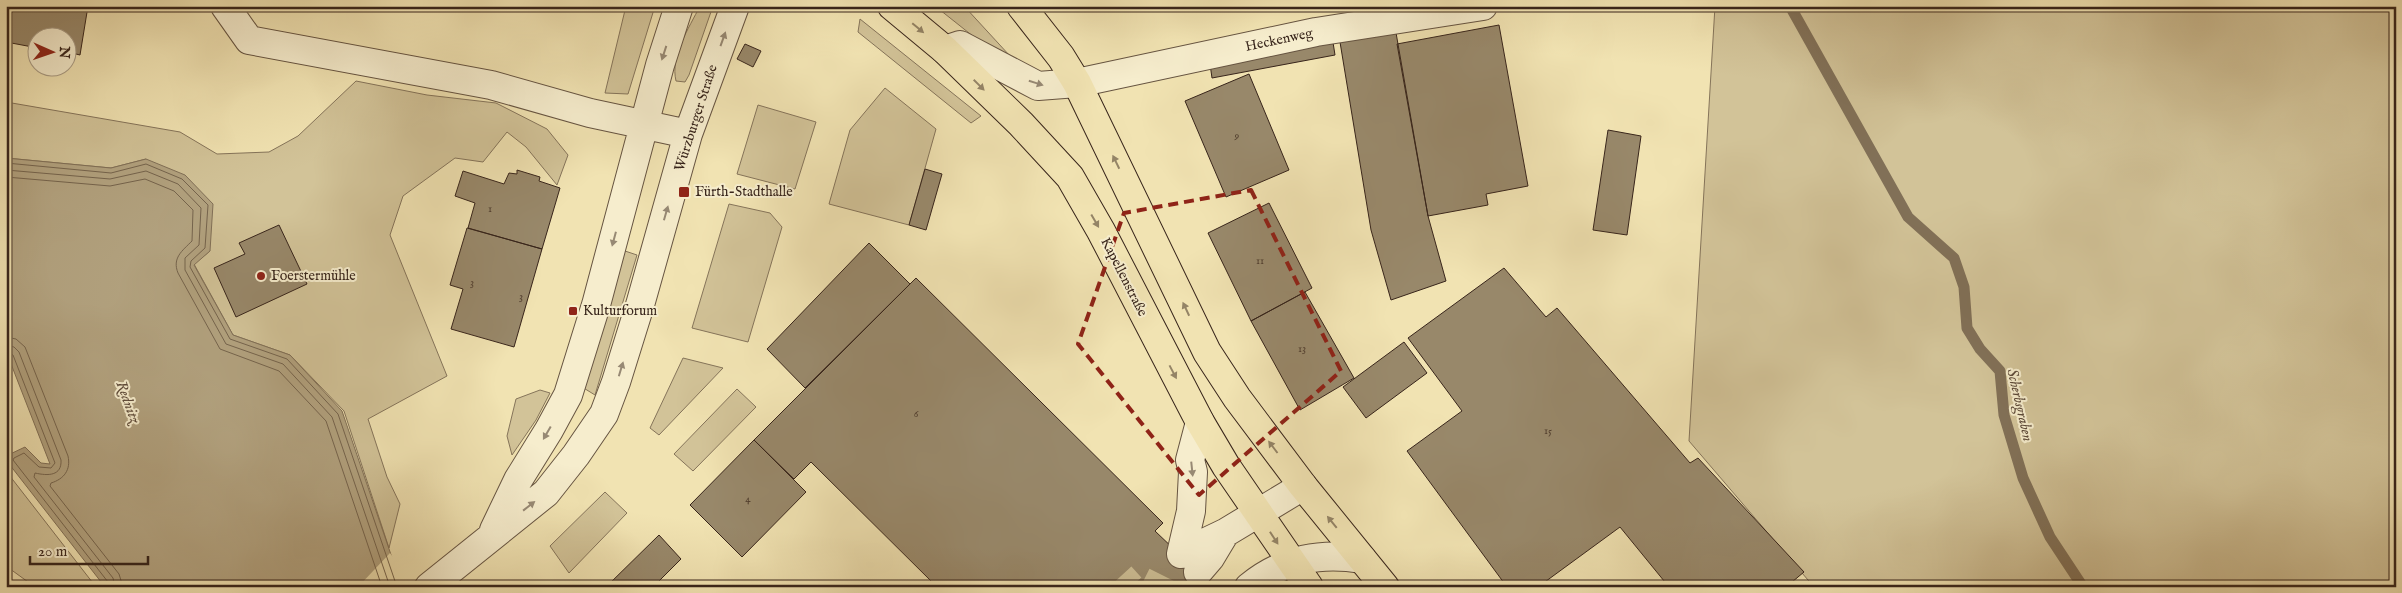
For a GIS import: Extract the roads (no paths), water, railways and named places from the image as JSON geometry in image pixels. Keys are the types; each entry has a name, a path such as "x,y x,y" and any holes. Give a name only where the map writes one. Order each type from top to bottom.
{"main road":[{"name":"Kapellenstraße","path":"892,6 945,50 1021,124 1070,177 1101,230 1200,422 1226,466 1309,587"},
{"path":"1021,6 1061,57 1077,83 1207,352 1237,398 1302,486 1385,587"}],"street":[{"path":"225,6 249,40 491,85 590,113 688,134"},
{"name":"Würzburger Straße","path":"491,536 518,480 568,395 596,305 644,124 679,6"},
{"name":"Würzburger Straße","path":"429,587 546,493 576,455 604,414 640,305 688,134 735,6"},
{"name":"Heckenweg","path":"945,50 960,46 1038,86 1077,83 1316,32 1483,6"},
{"path":"1200,422 1190,460 1193,472 1189,563 1225,533 1302,486"},
{"path":"1249,587 1258,580 1291,563 1317,556 1340,555 1362,559"}],"water":[{"name":"Rednitz","path":"6,158 111,168 146,159 185,175 213,204 210,251 194,265 233,335 290,355 342,411 402,587 105,587 6,460 6,456 25,447 41,463 50,464 6,351"}],"waterway":[{"name":"Scherbsgraben","path":"1790,6 1908,217 1954,258 1964,287 1967,328 1980,349 2000,371 2004,415 2023,478 2050,537 2083,587"}],"tunnel":[{"path":"1156,587 1162,575"},
{"path":"1121,576 1131,587"}],"place":[{"name":"Fürth-Stadthalle","path":"684,192"},
{"name":"Foerstermühle","path":"261,276"},
{"name":"Kulturforum","path":"573,311"}]}
